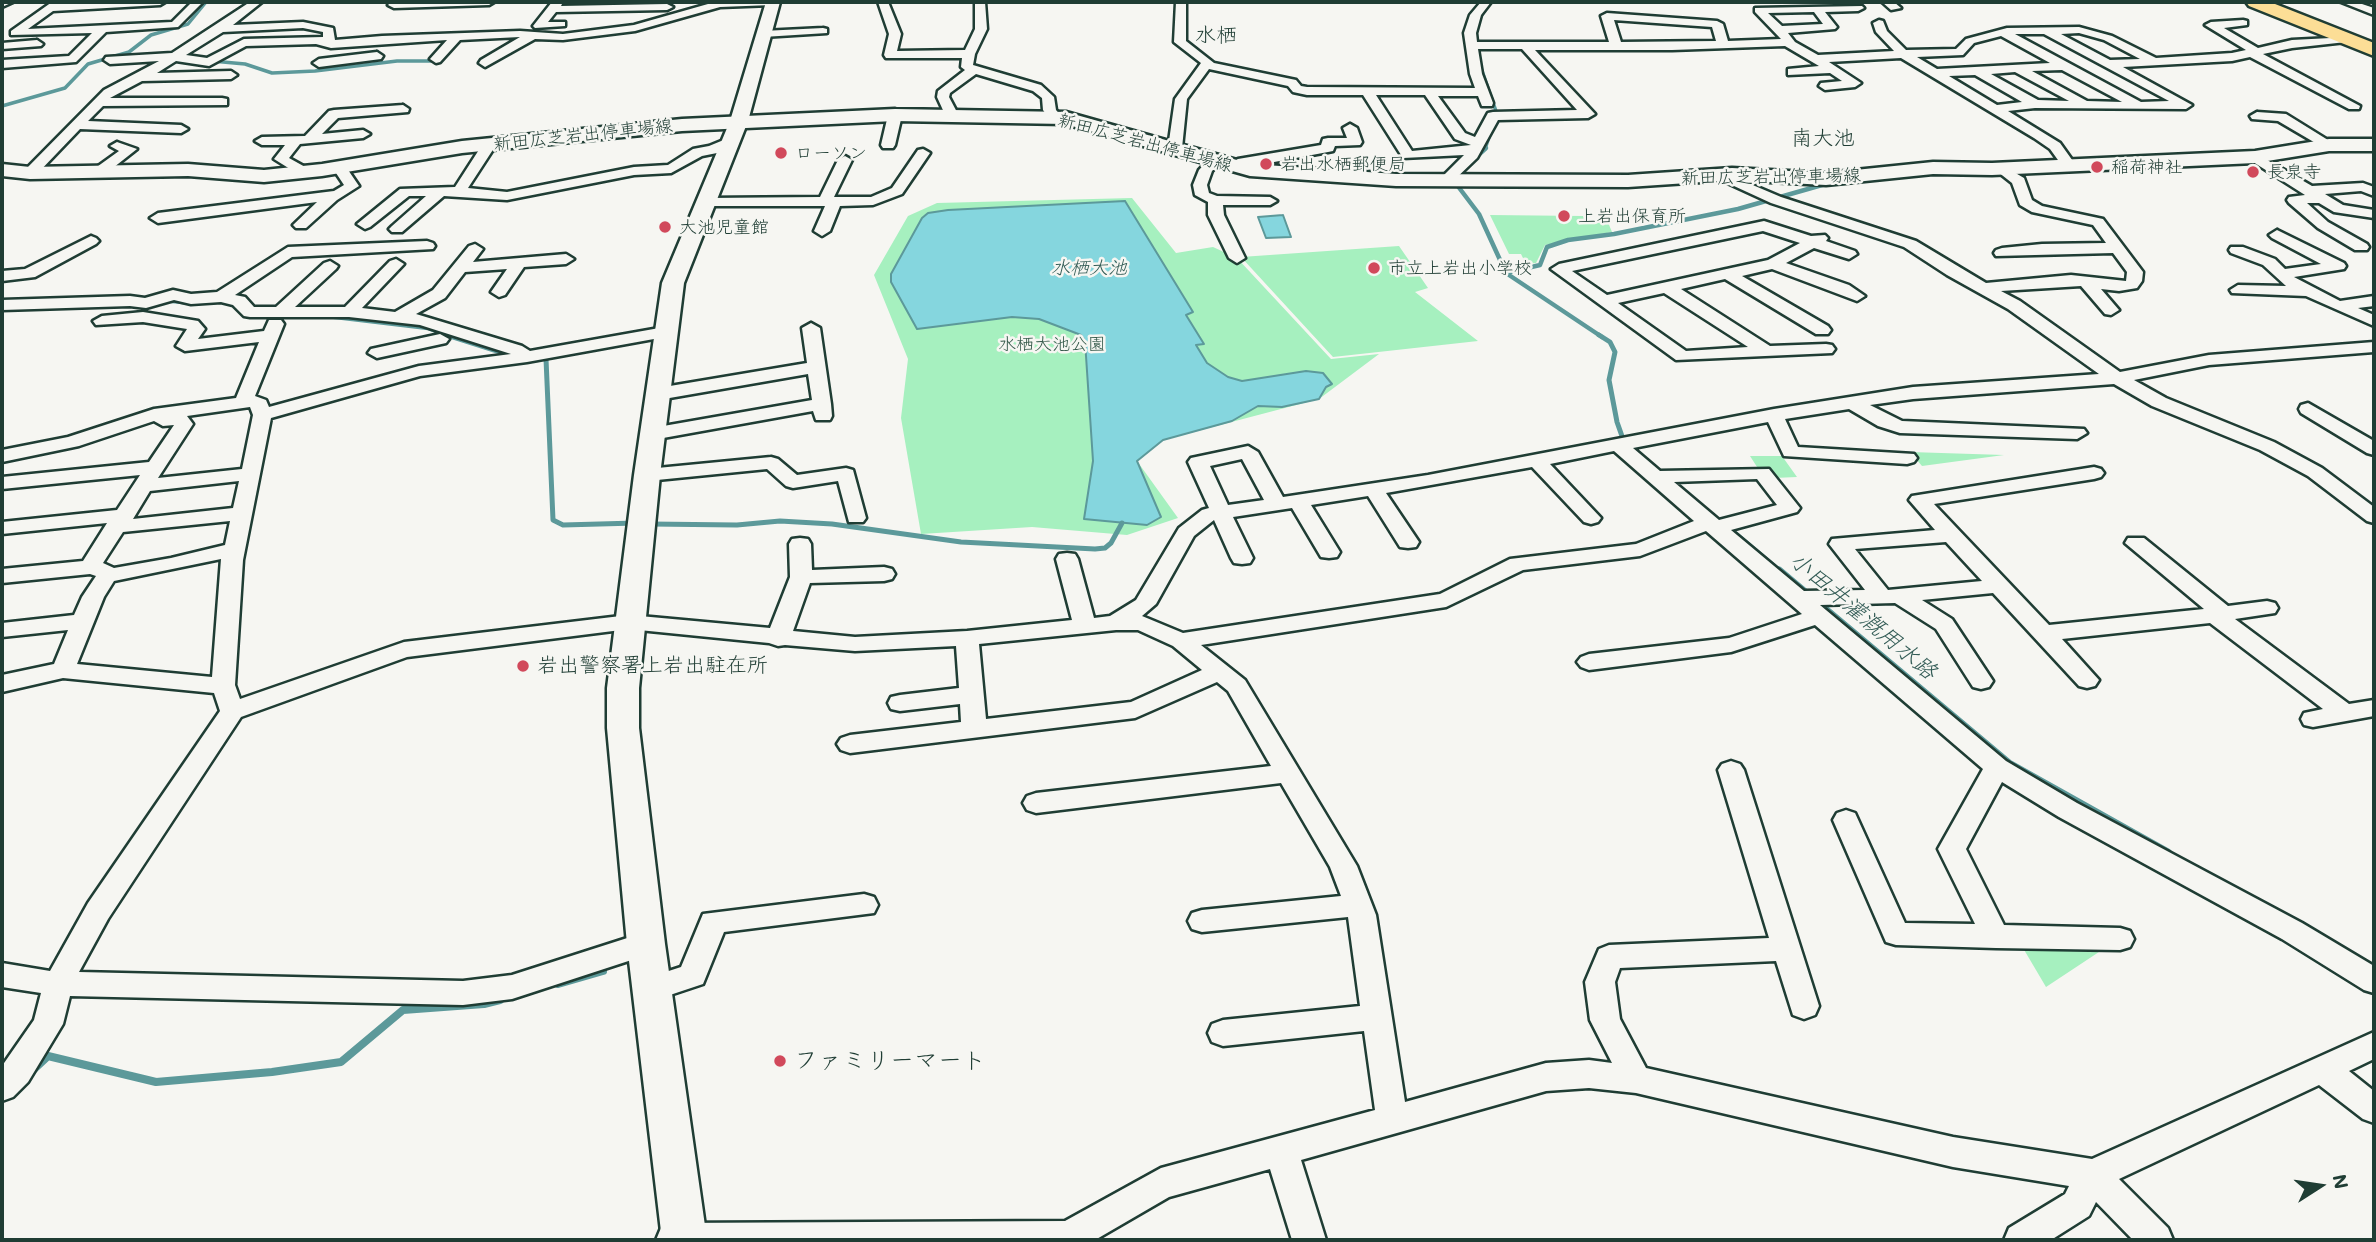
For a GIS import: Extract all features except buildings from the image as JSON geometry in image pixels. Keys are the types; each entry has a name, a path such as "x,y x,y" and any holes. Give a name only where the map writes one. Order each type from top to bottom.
{"main road":[{"path":"2255,2 2374,50"},
{"name":"新田広芝岩出停車場線","path":"3,172 188,170 264,176 489,145 738,121 895,115 1055,117 1175,148 1222,164 1286,174 1445,181 1628,181 1717,175 1826,178 1933,168 2000,168 2255,157 2329,145 2374,145"}],"street":[{"path":"2,38 10,37 55,5 160,2"},
{"path":"15,33 174,25 198,2"},
{"path":"30,173 98,102 220,29 257,2"},
{"path":"397,2 394,5 489,2"},
{"path":"318,41 331,44 382,38 533,35 563,37 635,28 719,4 773,2 731,141 673,283 652,434 623,688 623,728 646,944 684,1240"},
{"path":"883,2 895,34 890,55 969,54"},
{"path":"980,2 981,29 969,54 967,67 1037,88 1048,97 1050,110 1055,117"},
{"path":"1181,2 1181,42 1205,58 1208,65"},
{"path":"1486,2 1476,15 1470,33 1475,45 1476,74 1483,92 1498,116"},
{"path":"2346,2 2374,12"},
{"path":"668,4 662,15 539,26 555,6 668,4"},
{"path":"1707,8 1717,24 1723,45"},
{"path":"1787,42 1790,41 1759,10 1858,8"},
{"path":"1779,30 1831,27 1817,9"},
{"path":"33,20 190,12"},
{"path":"1616,46 1607,16 1717,24"},
{"path":"763,34 822,36 830,18"},
{"path":"1663,20 1672,46"},
{"path":"1879,23 1882,32 1903,54 2039,135 2054,146 2068,164"},
{"path":"2243,23 2211,25 2255,53 2354,106"},
{"path":"220,29 303,25 328,30 329,40 244,43"},
{"path":"110,60 173,57 209,62 244,43 262,28"},
{"path":"2,64 72,59 102,29"},
{"path":"1816,59 1959,52 1982,48 2002,32 2070,30 2108,38 2155,61"},
{"path":"1994,109 2035,104 2186,105 2046,31"},
{"path":"2002,32 2137,106"},
{"path":"485,63 533,35"},
{"path":"436,59 457,36"},
{"path":"319,63 376,59 382,38"},
{"path":"2,46 89,42"},
{"path":"1475,45 1672,46 1787,42 1854,83 1825,86"},
{"path":"1936,73 2232,57 2292,44 2359,42"},
{"path":"1501,45 1507,62"},
{"path":"1498,116 1588,114 1525,46"},
{"path":"1982,48 2085,104"},
{"path":"1944,52 2035,104"},
{"path":"1208,65 1292,83 1297,89 1307,91 1483,92"},
{"path":"1175,148 1181,99 1208,65"},
{"path":"1792,72 1831,68"},
{"path":"952,116 943,97 944,91 973,70"},
{"path":"140,77 231,75"},
{"path":"114,90 206,91 197,102"},
{"path":"1367,91 1408,155 1477,147"},
{"path":"1429,92 1460,136 1477,147"},
{"path":"98,102 222,102"},
{"path":"294,173 300,168 281,159 334,114 403,109"},
{"path":"888,145 895,115"},
{"path":"1445,181 1477,147 1498,116"},
{"path":"2257,116 2281,117 2329,145"},
{"path":"76,125 181,129"},
{"path":"1270,201 1215,200 1202,195 1199,185 1206,170 1222,164 1328,148 1328,142 1355,142 1350,128"},
{"path":"262,141 363,134"},
{"path":"365,224 405,192 442,190 507,196 634,172 671,169 698,152 712,150 731,141"},
{"path":"459,191 489,145"},
{"path":"99,172 131,149 117,146"},
{"path":"708,202 873,201 897,191 923,153"},
{"path":"2255,157 2339,209 2374,214"},
{"path":"822,231 845,160"},
{"path":"301,225 332,196 352,186 339,167"},
{"path":"1984,288 2058,281 2131,285 2135,272 2098,222 2031,206 2025,202 2019,181 2000,168"},
{"path":"1717,175 1844,223 1910,244 1953,272 2014,305 2117,378 2159,402 2267,446 2315,472 2374,517"},
{"path":"2307,191 2363,187 2374,192"},
{"path":"397,229 442,190"},
{"path":"158,218 332,196"},
{"path":"2322,198 2294,200 2323,225 2361,247"},
{"path":"1215,200 1216,215 1237,258"},
{"path":"1604,301 1773,264 1844,223"},
{"path":"1826,349 1682,356 1559,270 1764,226 1849,254"},
{"path":"2277,235 2338,266 2282,274"},
{"path":"2,276 29,274 91,241"},
{"path":"221,297 288,252 427,246"},
{"path":"2002,253 2042,248 2116,248"},
{"path":"398,317 439,294 474,249"},
{"path":"2237,250 2269,262 2289,281 2306,291 2374,321"},
{"path":"460,268 566,259"},
{"path":"349,312 396,264"},
{"path":"499,292 517,264"},
{"path":"1773,264 1843,288 1857,296"},
{"path":"243,402 276,322 330,266"},
{"path":"1728,274 1822,330"},
{"path":"2085,281 2111,310"},
{"path":"1667,287 1767,352"},
{"path":"2238,290 2306,291"},
{"path":"102,321 145,310 173,296 191,299 221,297 239,301 250,312 276,322"},
{"path":"2,304 131,300 145,310 192,324 197,329 185,346 276,322 349,312 424,320 475,339 516,350 527,357"},
{"path":"2338,306 2374,301"},
{"path":"652,434 822,410 811,328"},
{"path":"262,415 419,371 527,357 666,332"},
{"path":"388,379 374,347 440,339"},
{"path":"1116,623 1145,604 1186,532 1209,514 1537,461 1774,415 1913,393 2117,378 2209,360 2374,347"},
{"path":"658,394 817,367"},
{"path":"2,1087 17,1072 48,1024 58,984 98,911 228,698 235,549 252,474 262,415 259,404 253,401 154,415 72,442 11,455 2,481 252,474"},
{"path":"1853,403 1885,422 1900,427 2077,433"},
{"path":"2308,410 2374,449"},
{"path":"1774,415 1791,452 1907,458"},
{"path":"63,670 85,621 99,571 120,521 184,424 180,419 128,424"},
{"path":"1627,444 1798,598 1826,608 1997,767 2068,810 2292,931 2374,981"},
{"path":"1242,558 1198,462 1248,452 1276,503"},
{"path":"1537,461 1591,518"},
{"path":"647,475 771,463 793,482 846,474 856,518"},
{"path":"1181,641 1446,600 1518,564 1640,550 1719,525 1790,508 1762,473 1661,477"},
{"path":"2087,680 1919,500 2094,473"},
{"path":"1373,489 1408,542"},
{"path":"2348,497 2374,496"},
{"path":"1298,500 1329,552"},
{"path":"2,528 243,513"},
{"path":"1952,535 1840,544 1891,596 1944,624 1981,681"},
{"path":"2136,543 2219,614 2346,714"},
{"path":"778,639 801,577 800,544"},
{"path":"2,576 171,565 235,549"},
{"path":"1067,559 1085,626"},
{"path":"801,577 884,574"},
{"path":"1589,663 1731,645 1826,608 1891,596 1999,586"},
{"path":"2044,633 2141,625 2267,608"},
{"path":"2,630 85,621"},
{"path":"2,684 14,679 63,670 179,683 228,698 404,650 629,622 778,639 855,644 967,638 1140,623 1181,641 1237,686 1343,866 1362,915 1392,1120"},
{"path":"967,638 974,729"},
{"path":"850,744 1135,710 1219,671"},
{"path":"900,703 971,694"},
{"path":"2314,719 2374,708"},
{"path":"1997,767 1952,849 1997,937"},
{"path":"1731,770 1804,1006"},
{"path":"1036,803 1289,773"},
{"path":"1846,820 1896,934 2120,939"},
{"path":"652,989 693,975 713,922 864,905"},
{"path":"1202,921 1358,905"},
{"path":"2,975 58,984 463,993 512,986 646,944"},
{"path":"1636,1079 1605,1020 1600,982 1609,957 1787,949"},
{"path":"1223,1033 1377,1017"},
{"path":"674,1240 1064,1239 1161,1184 1546,1077 1589,1074 1636,1079 1953,1152 2093,1175 2374,1045"},
{"path":"2322,1069 2374,1109"},
{"path":"1282,1152 1309,1240"},
{"path":"2021,1240 2077,1205 2093,1175"},
{"path":"2093,1175 2156,1240"}],"green space":[{"name":"水栖大池公園","path":"1132,198 1176,253 1213,247 1237,258 1331,359 1379,354 1319,399 1163,440 1137,461 1178,518 1127,535 1032,527 921,534 901,418 908,359 874,275 908,216 937,203"},
{"path":"1490,215 1583,216 1585,220 1607,220 1612,232 1545,245 1536,263 1526,264 1521,254 1509,254"},
{"path":"1399,246 1428,288 1415,292 1478,341 1333,357 1241,257"},
{"path":"1910,452 2004,455 1922,466"},
{"path":"1750,456 1782,456 1797,477 1774,478 1759,470"},
{"path":"2023,948 2102,950 2046,987"}],"water":[{"name":"水栖大池","path":"1125,201 1193,312 1186,315 1204,344 1196,345 1207,363 1228,377 1242,381 1306,371 1323,373 1332,384 1326,387 1319,399 1282,407 1258,406 1232,421 1163,440 1137,461 1161,517 1147,525 1084,519 1093,461 1085,341 1081,335 1039,319 1012,317 917,329 891,282 891,274 922,218 928,213"},
{"path":"1283,215 1291,237 1266,238 1258,217"}],"waterway":[{"path":"2,106 65,88 88,64 129,52 151,35 188,24 206,2"},
{"name":"小田井灌漑用水路","path":"1476,24 1490,2"},
{"name":"小田井灌漑用水路","path":"1478,59 1497,114 1485,149"},
{"path":"212,61 245,64 272,73 315,71 397,61 431,61"},
{"name":"小田井灌漑用水路","path":"1473,160 1485,149"},
{"path":"1506,273 1540,265 1547,247 1568,240 1614,234 1738,209 1829,183"},
{"name":"小田井灌漑用水路","path":"1457,185 1479,214 1506,273"},
{"name":"小田井灌漑用水路","path":"1506,273 1599,335"},
{"path":"162,300 193,303"},
{"path":"327,316 428,328 451,337"},
{"path":"447,335 510,355"},
{"name":"小田井灌漑用水路","path":"1599,335 1610,342 1615,352 1609,380 1617,422 1623,439 1628,444"},
{"path":"541,355 546,359 553,520 563,525 636,523"},
{"path":"650,524 737,525 780,521 832,524 961,542 1095,549 1105,548 1111,543 1122,523"},
{"name":"小田井灌漑用水路","path":"1725,525 1781,572"},
{"name":"小田井灌漑用水路","path":"1779,570 2009,763 2168,852"},
{"path":"558,984 603,971"},
{"path":"33,1070 48,1056 156,1082 272,1072 341,1062 403,1010 484,1004 500,1000"}],"place":[{"name":"ローソン","path":"781,153"},
{"name":"岩出水栖郵便局","path":"1266,164"},
{"name":"稲荷神社","path":"2097,167"},
{"name":"長泉寺","path":"2253,172"},
{"name":"上岩出保育所","path":"1564,216"},
{"name":"大池児童館","path":"665,227"},
{"name":"市立上岩出小学校","path":"1374,268"},
{"name":"岩出警察署上岩出駐在所","path":"523,666"},
{"name":"ファミリーマート","path":"780,1061"}],"district":[{"name":"水栖","path":"1216,36"},
{"name":"南大池","path":"1823,139"}]}
